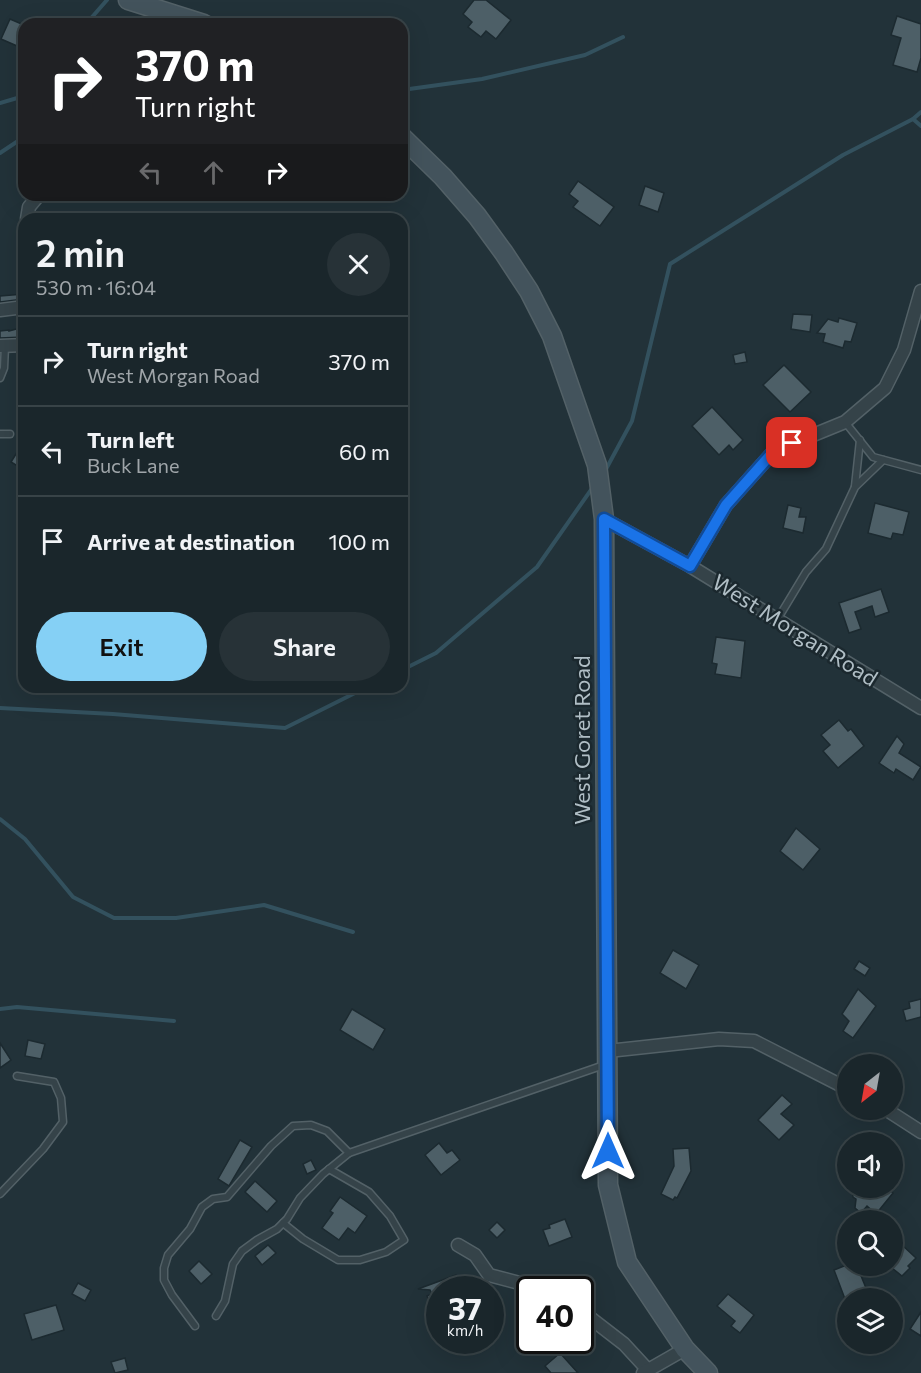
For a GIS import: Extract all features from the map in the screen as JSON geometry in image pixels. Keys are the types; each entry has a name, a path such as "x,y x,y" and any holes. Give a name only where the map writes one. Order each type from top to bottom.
{"street":[{"path":"128,0 182,18"},
{"name":"West Goret Road","path":"408,143 443,177 477,216 534,300 552,336 597,465 604,519 608,1185 627,1262 685,1349 708,1373"},
{"path":"690,566 726,505 774,451 844,422 885,388 904,350 921,291"},
{"path":"0,310 18,308"},
{"path":"3,346 18,345"},
{"name":"West Morgan Road","path":"604,519 690,566 921,708"},
{"path":"608,1058 719,1039 754,1041 837,1083"},
{"path":"902,1120 921,1132"},
{"path":"458,1245 475,1255 489,1275 516,1282"},
{"path":"594,1321 624,1344 646,1372 685,1349"}],"lane":[{"path":"0,378 4,368 3,346"},
{"path":"844,422 873,457 921,470"},
{"path":"0,434 10,434"},
{"path":"777,620 806,572 826,549 855,487 860,440"},
{"path":"855,487 884,460"},
{"path":"216,1316 225,1301 233,1264 242,1251 283,1224 300,1198 329,1169 350,1153 608,1058"},
{"path":"0,1194 43,1149 63,1122 61,1098 54,1082 17,1076"},
{"path":"195,1326 172,1295 164,1280 164,1268 168,1255 190,1229 202,1207 213,1199 227,1197 271,1146 293,1126 311,1125 327,1131 350,1153"},
{"path":"283,1224 338,1260 360,1260 386,1252 404,1240 390,1216 369,1192 329,1169"}],"building":[{"path":"474,0 486,0 511,20 496,39 486,31 481,37 468,27 472,22 463,14"},
{"path":"897,16 921,24 921,58 917,72 893,65 901,38 891,35"},
{"path":"10,19 18,22 18,46 1,39"},
{"path":"578,181 614,207 600,226 573,207 578,201 569,194"},
{"path":"645,186 664,193 658,212 639,205"},
{"path":"18,294 18,300 0,302 0,296"},
{"path":"793,314 812,315 810,332 791,329"},
{"path":"839,318 857,323 851,342 845,341 843,348 823,342 825,334 817,333 828,319 838,322"},
{"path":"18,329 18,337 0,338 0,331"},
{"path":"745,352 747,362 735,364 733,355"},
{"path":"784,365 811,392 790,412 763,385"},
{"path":"712,407 743,440 733,450 729,445 719,455 692,426"},
{"path":"18,451 18,466 11,462"},
{"path":"875,503 909,512 903,535 893,533 891,539 868,533"},
{"path":"788,505 801,508 799,517 806,517 803,533 783,528"},
{"path":"881,589 889,612 875,617 872,606 855,612 861,629 849,633 839,603"},
{"path":"716,637 745,641 741,678 715,674 717,664 712,663"},
{"path":"839,720 848,731 851,729 864,746 838,768 823,751 830,745 821,735"},
{"path":"897,736 904,744 899,753 921,767 913,780 896,769 894,773 879,763"},
{"path":"796,828 820,849 803,870 780,851"},
{"path":"673,950 699,965 686,989 660,973"},
{"path":"859,961 870,968 865,976 854,969"},
{"path":"858,989 876,1006 853,1038 843,1031 849,1021 842,1014"},
{"path":"921,999 921,1017 906,1021 903,1010 910,1008 909,1002"},
{"path":"352,1009 385,1029 373,1050 340,1030"},
{"path":"28,1040 45,1044 41,1059 25,1056"},
{"path":"0,1043 11,1060 0,1068"},
{"path":"782,1095 792,1104 781,1114 794,1125 779,1140 758,1120"},
{"path":"240,1140 252,1147 229,1186 218,1179"},
{"path":"439,1143 447,1153 452,1150 460,1160 441,1175 425,1155"},
{"path":"689,1148 691,1171 677,1198 673,1200 661,1194 674,1166 673,1149"},
{"path":"311,1160 316,1170 307,1174 303,1164"},
{"path":"255,1181 277,1201 267,1212 245,1192"},
{"path":"340,1197 367,1216 355,1233 348,1228 339,1240 322,1228 333,1213 330,1211"},
{"path":"854,1198 889,1198 879,1210 872,1210 867,1206 864,1210 857,1210 855,1208"},
{"path":"565,1219 572,1237 549,1246 543,1230"},
{"path":"497,1222 505,1230 497,1238 489,1230"},
{"path":"268,1245 276,1253 262,1265 255,1256"},
{"path":"903,1246 916,1258 908,1266 910,1268 903,1275"},
{"path":"199,1261 212,1274 201,1284 189,1271"},
{"path":"837,1269 837,1276 861,1276 866,1288 841,1288 834,1270"},
{"path":"78,1283 91,1290 85,1301 72,1294"},
{"path":"728,1294 754,1315 740,1333 731,1326 735,1321 717,1306"},
{"path":"56,1305 64,1330 32,1340 24,1314"},
{"path":"921,1312 921,1336 910,1329"},
{"path":"561,1354 578,1373 551,1373 545,1366"},
{"path":"125,1358 128,1370 115,1373 111,1362"}],"waterway":[{"path":"91,18 107,0"},
{"path":"408,89 482,79 585,55 623,37"},
{"path":"0,103 18,98"},
{"path":"913,119 921,112"},
{"path":"605,471 632,421 670,264 843,155 913,119 921,126"},
{"path":"0,153 18,141"},
{"path":"408,667 436,653 537,567 593,487"},
{"path":"0,708 113,714 285,728 355,693"},
{"path":"0,819 25,839 73,897 114,918 176,918 264,905 353,932"},
{"path":"0,1009 17,1007 174,1021"}],"route":[{"path":"608,1151 604,519 690,566 726,505 774,451 792,443"}]}
